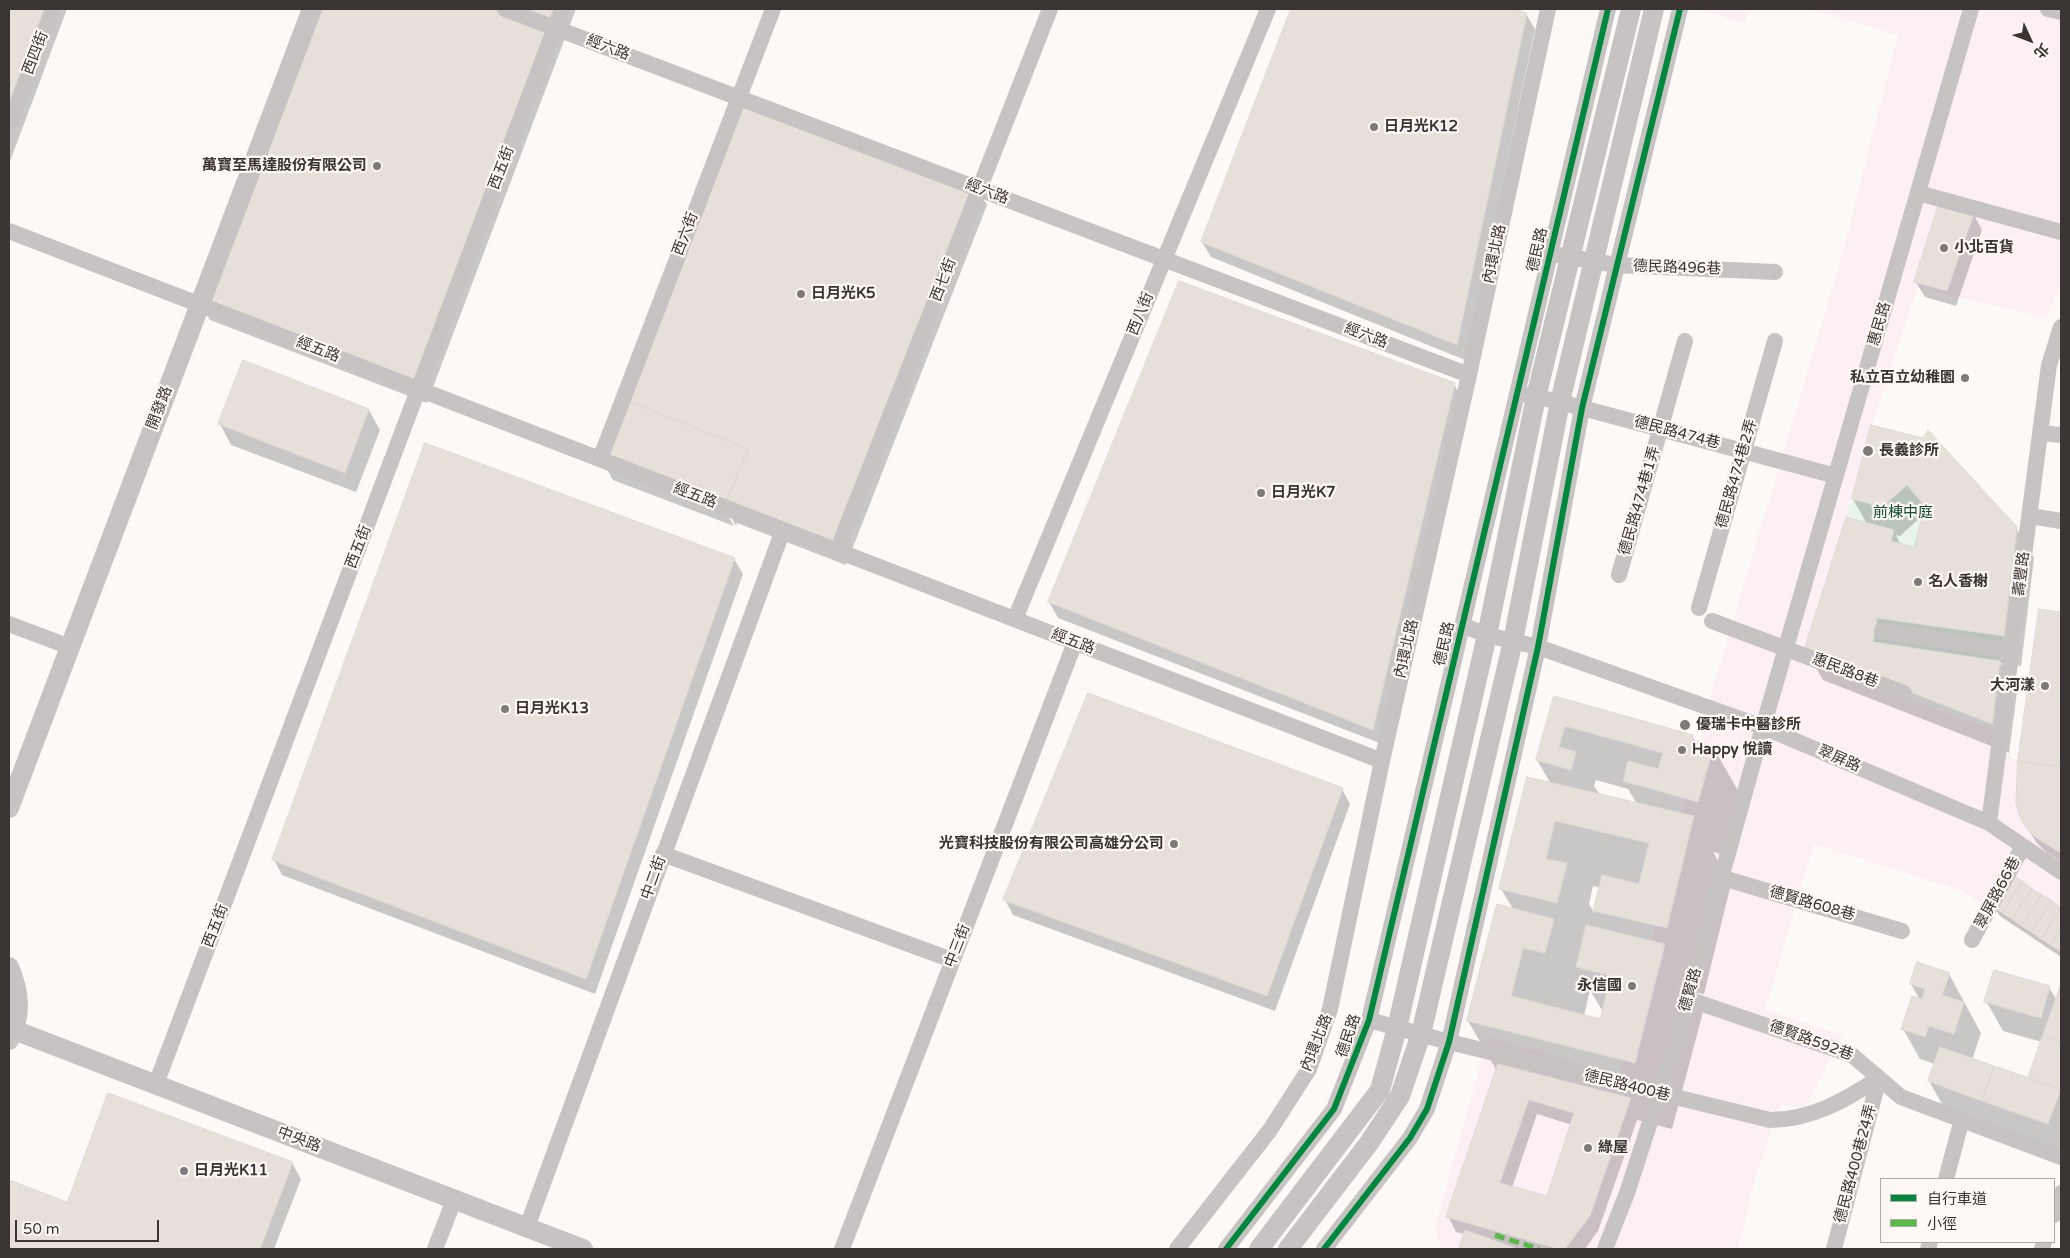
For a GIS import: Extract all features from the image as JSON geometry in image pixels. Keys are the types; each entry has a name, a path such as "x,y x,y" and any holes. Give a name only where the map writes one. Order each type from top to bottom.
{"street":[{"name":"西四街","path":"9,126 53,9"},
{"name":"開發路","path":"9,808 312,9"},
{"name":"經六路","path":"505,9 1469,375"},
{"name":"西五街","path":"156,1084 562,9"},
{"name":"西六街","path":"600,459 773,9"},
{"name":"西七街","path":"837,551 1050,9"},
{"name":"西八街","path":"1015,619 1268,9"},
{"name":"內環北路","path":"1177,1249 1270,1130 1308,1070 1330,1008 1382,761 1469,375 1548,9"},
{"name":"德民路","path":"1259,1249 1380,1090 1397,1028 1488,635 1550,254 1608,9"},
{"name":"德民路","path":"1226,1249 1334,1109 1369,1020 1462,626 1527,395 1570,256 1631,9"},
{"path":"1288,1249 1369,1143 1400,1096 1421,1034 1513,641 1560,402 1654,9"},
{"path":"1324,1249 1419,1124 1427,1109 1448,1042 1538,647 1582,408 1680,9"},
{"name":"惠民路","path":"1763,726 1971,9"},
{"path":"2048,9 2061,12"},
{"path":"1918,193 2061,232"},
{"name":"經五路","path":"9,231 1382,761"},
{"name":"德民路496巷","path":"1550,254 1570,256 1616,266 1775,272"},
{"name":"壽豐路","path":"1988,823 2013,651 2049,365 2061,327"},
{"name":"德民路474巷1弄","path":"1619,575 1685,341"},
{"name":"德民路474巷2弄","path":"1699,608 1776,341"},
{"name":"德民路474巷","path":"1527,395 1560,402 1836,476"},
{"path":"2041,433 2061,435"},
{"path":"2030,516 2061,521"},
{"name":"中二街","path":"527,1228 783,530"},
{"name":"惠民路8巷","path":"1712,621 1904,693"},
{"path":"9,624 70,648"},
{"name":"翠屏路","path":"1462,626 1488,635 1538,647 1763,726 1988,823 2061,872"},
{"path":"1882,631 2013,651"},
{"name":"中三街","path":"842,1249 1075,642"},
{"name":"德賢路","path":"1610,1248 1688,999 1723,878 1763,726"},
{"name":"翠屏路66巷","path":"1972,940 2023,846"},
{"path":"663,854 952,960"},
{"name":"德賢路608巷","path":"1723,878 1902,931"},
{"name":"中央路","path":"9,967 16,982 18,996 18,1014 12,1035 156,1084 583,1249"},
{"name":"德賢路592巷","path":"1688,999 1852,1055 1860,1059 1901,1097 2061,1157"},
{"name":"德民路400巷","path":"1369,1020 1448,1042 1770,1120 1788,1120 1848,1099 1879,1078"},
{"name":"德民路400巷24弄","path":"1834,1249 1879,1078"},
{"path":"1946,1178 1962,1119"},
{"path":"2055,1212 2061,1193"},
{"path":"435,1249 454,1200"}],"shaded area":[{"path":"1697,9 1750,9 1744,23"},
{"path":"1810,9 2061,9 2061,287 2045,317 1917,288 1872,426 1852,499 1801,660 1988,728 2012,759 2061,768 2061,954 1960,890 1814,844 1765,1010 1842,1035 1806,1107 1781,1105 1757,1171 1738,1249 1441,1249 1435,1227 1488,1037 1619,1074 1712,691 1841,259 1898,35"}],"green space":[{"name":"前棟中庭","path":"1907,485 1925,506 1914,547 1891,541 1894,530 1846,517 1852,499 1882,507"},
{"path":"1877,618 2004,636 2000,661 1873,642"}],"building":[{"path":"9,9 53,9 9,126"},
{"name":"萬寶至馬達股份有限公司","path":"312,9 505,9 555,28 419,389 200,305"},
{"path":"505,9 562,9 555,28"},
{"name":"日月光K12","path":"1291,9 1515,9 1527,13 1457,345 1201,242"},
{"name":"日月光K5","path":"739,98 979,189 837,551 724,507 748,449 623,399"},
{"name":"小北百貨","path":"1939,204 1974,214 1947,291 1914,282"},
{"name":"日月光K7","path":"1179,281 1455,383 1373,730 1048,602"},
{"path":"243,360 369,409 345,473 218,424"},
{"path":"623,399 748,449 724,507 600,459"},
{"name":"名人香榭","path":"1871,425 1923,438 1928,430 2017,527 2004,636 1877,618 1873,642 2000,661 1992,724 1804,650 1846,517 1894,530 1891,541 1914,547 1925,506 1907,485 1882,507 1852,499"},
{"name":"日月光K13","path":"425,443 735,558 586,979 272,860"},
{"name":"大河漾","path":"2039,609 2061,612 2061,767 2018,761"},
{"name":"光寶科技股份有限公司高雄分公司","path":"1088,693 1343,788 1267,996 1003,900"},
{"name":"Happy 悅讀","path":"1554,696 1693,735 1692,740 1714,746 1698,802 1623,781 1628,761 1658,769 1663,753 1565,726 1559,747 1576,752 1571,770 1536,760"},
{"path":"2018,761 2061,767 2061,853 2035,837 2020,817 2016,804"},
{"path":"1527,777 1694,816 1667,928 1593,911 1602,875 1639,884 1649,843 1555,821 1546,859 1567,863 1557,903 1499,889"},
{"path":"2013,875 2023,882 2002,913 1993,906"},
{"path":"2023,882 2032,889 2012,919 2002,913"},
{"path":"2032,889 2042,895 2021,926 2012,919"},
{"path":"2042,895 2052,901 2031,932 2021,926"},
{"path":"2052,901 2061,908 2041,939 2031,932"},
{"name":"永信國","path":"1497,904 1554,919 1545,953 1523,948 1511,996 1600,1019 1611,976 1576,967 1586,925 1665,944 1635,1063 1467,1021"},
{"path":"2061,908 2061,929 2050,945 2041,939"},
{"path":"2061,929 2061,950 2060,951 2050,945"},
{"path":"1917,962 1950,973 1942,995 1964,1002 1954,1034 1929,1026 1925,1037 1901,1029 1912,996 1922,999 1925,989 1910,984"},
{"path":"1994,970 2050,986 2041,1018 1984,1002"},
{"path":"2061,984 2061,1042 2043,1035"},
{"path":"2043,1035 2061,1042 2061,1089 2028,1078"},
{"path":"1940,1047 1994,1066 1982,1101 1928,1081"},
{"name":"綠屋","path":"1498,1064 1631,1098 1590,1216 1565,1249 1559,1249 1446,1217","holes":["1529,1100 1574,1113 1547,1196 1500,1183"]},
{"path":"1994,1066 2061,1089 2048,1124 1982,1101"},
{"name":"日月光K11","path":"108,1093 293,1162 260,1249 9,1249 9,1180 67,1202"},
{"path":"1465,1230 1518,1249 1459,1249"}],"marked path":[{"path":"1495,1235 1539,1249"}],"cycle path":[{"path":"1226,1249 1334,1109 1369,1020 1608,9"},
{"path":"1324,1249 1410,1138 1427,1109 1449,1042 1538,647 1582,408 1680,9"}],"place":[{"name":"日月光K12","path":"1374,127"},
{"name":"萬寶至馬達股份有限公司","path":"377,166"},
{"name":"小北百貨","path":"1944,248"},
{"name":"日月光K5","path":"801,294"},
{"name":"私立百立幼稚園","path":"1965,378"},
{"name":"長義診所","path":"1868,451"},
{"name":"日月光K7","path":"1261,493"},
{"name":"名人香榭","path":"1918,582"},
{"name":"大河漾","path":"2045,686"},
{"name":"日月光K13","path":"505,709"},
{"name":"優瑞卡中醫診所","path":"1685,725"},
{"name":"Happy 悅讀","path":"1682,750"},
{"name":"光寶科技股份有限公司高雄分公司","path":"1174,844"},
{"name":"永信國","path":"1632,986"},
{"name":"綠屋","path":"1588,1148"},
{"name":"日月光K11","path":"184,1171"}]}
